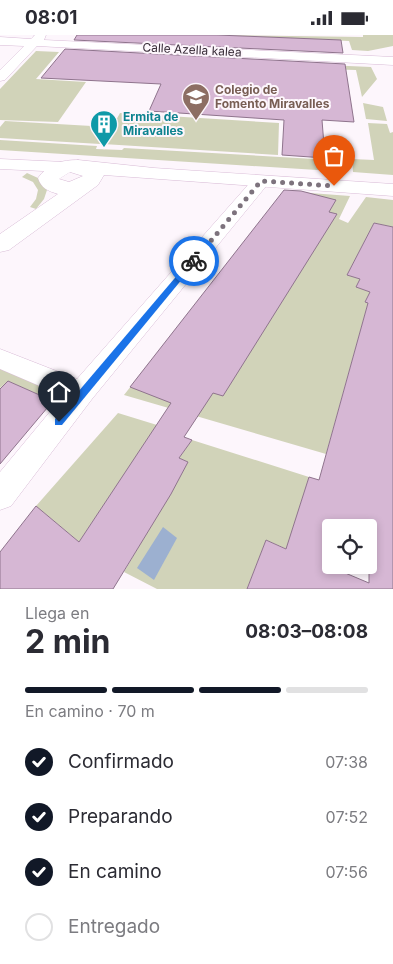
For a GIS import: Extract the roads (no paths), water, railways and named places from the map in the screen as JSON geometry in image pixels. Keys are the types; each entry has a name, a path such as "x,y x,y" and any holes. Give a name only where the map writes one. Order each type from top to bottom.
{"street":[{"path":"160,48 166,35"},
{"path":"0,77 38,39"},
{"name":"Calle Azella kalea","path":"0,41 38,39 160,48 390,59"},
{"path":"3,164 71,177 154,174 392,190"},
{"path":"35,219 71,177"},
{"path":"0,245 35,219 71,177"},
{"path":"0,495 82,392 261,181"},
{"path":"0,358 82,392"}],"water":[{"path":"163,527 177,538 154,580 137,568"}],"place":[{"name":"Colegio de Fomento Miravalles","path":"196,121"},
{"name":"Ermita de Miravalles","path":"104,148"}]}
